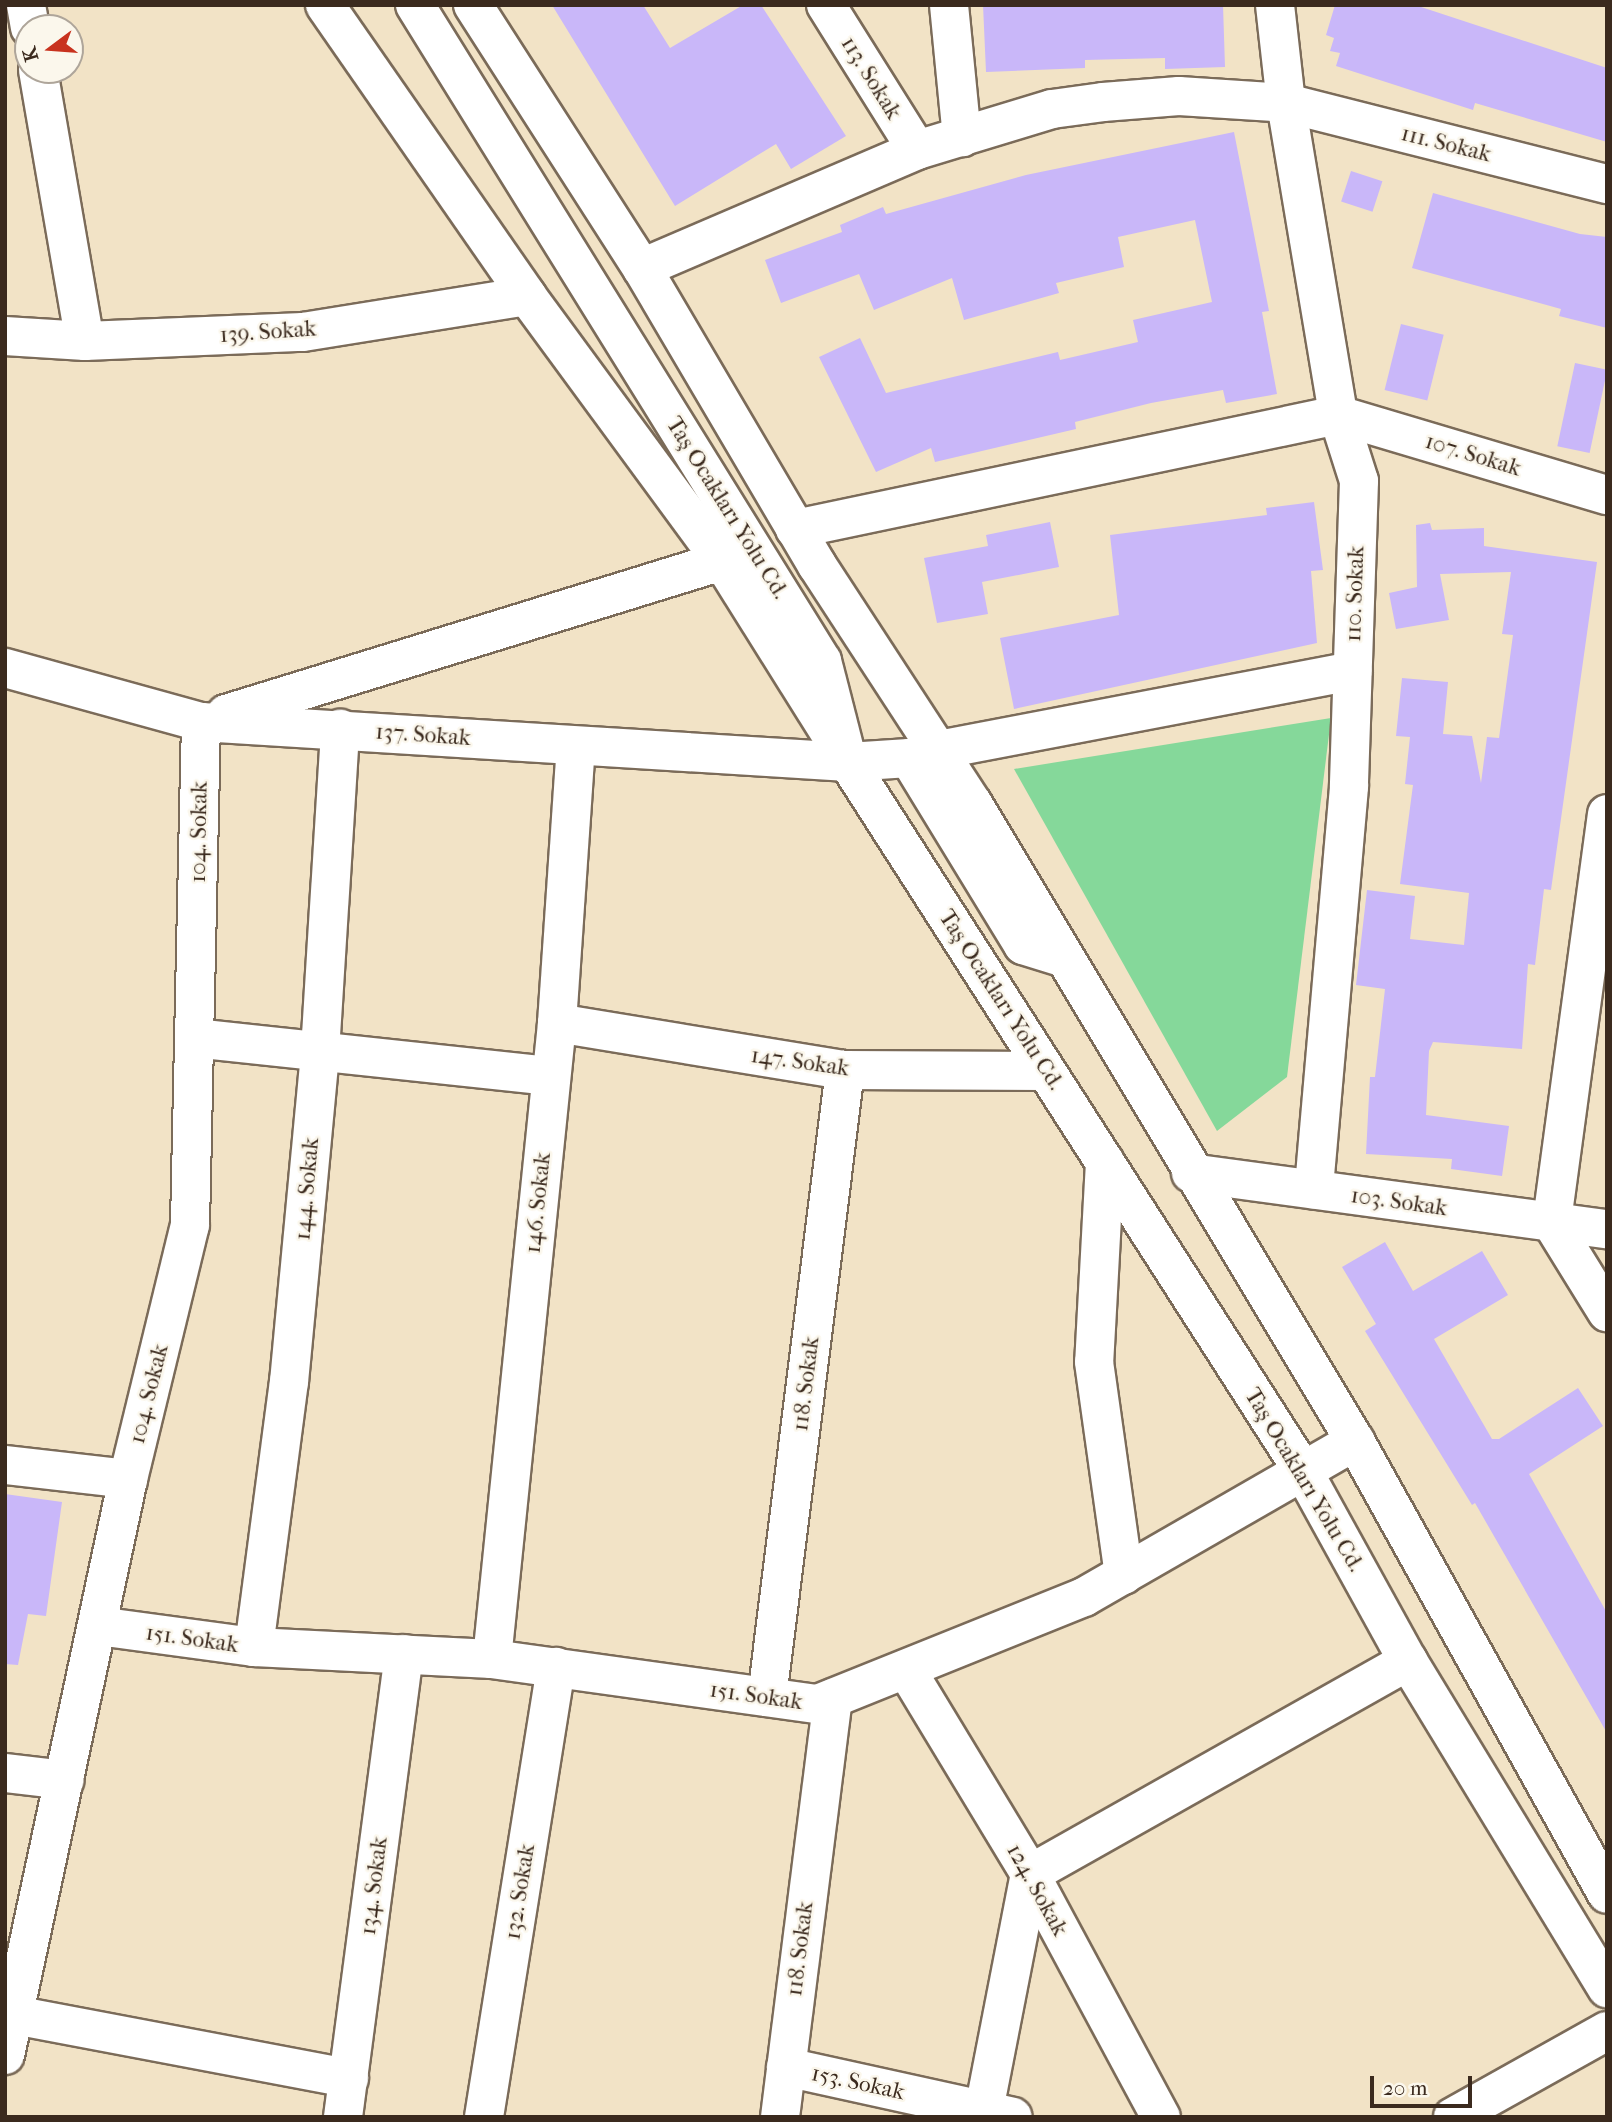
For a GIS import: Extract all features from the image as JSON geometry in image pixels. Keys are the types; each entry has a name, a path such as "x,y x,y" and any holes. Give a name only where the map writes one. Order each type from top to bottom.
{"street":[{"path":"324,5 527,296 722,561 848,762"},
{"name":"Taş Ocakları Yolu Cd.","path":"415,5 822,661 848,762 1303,1471 1408,1661 1607,1988"},
{"name":"Taş Ocakları Yolu Cd.","path":"473,5 642,268 795,529 938,750 1065,958 1191,1173 1356,1441 1607,1894"},
{"name":"113. Sokak","path":"826,5 917,150"},
{"path":"949,5 962,136"},
{"name":"110. Sokak","path":"1275,5 1286,103 1338,415 1359,481 1349,787 1314,1189"},
{"path":"40,84 85,341"},
{"name":"111. Sokak","path":"642,268 917,150 1052,109 1103,102 1179,96 1286,103 1607,184"},
{"name":"139. Sokak","path":"5,336 85,341 303,332 527,296"},
{"path":"795,529 1338,415"},
{"name":"107. Sokak","path":"1338,415 1607,495"},
{"path":"201,722 722,561"},
{"name":"137. Sokak","path":"5,668 201,722 848,762 909,758 1023,945 1065,958"},
{"path":"938,750 1353,671"},
{"name":"104. Sokak","path":"5,2055 128,1479 190,1225 201,722"},
{"name":"144. Sokak","path":"254,1647 289,1382 320,1051 340,729"},
{"name":"146. Sokak","path":"492,1659 557,1023 576,747"},
{"path":"1607,814 1597,946 1552,1223 1607,1312"},
{"name":"147. Sokak","path":"557,1023 845,1070 1045,1071"},
{"path":"194,1038 551,1076"},
{"name":"118. Sokak","path":"767,1697 845,1070"},
{"path":"1105,1162 1094,1362 1124,1575"},
{"name":"103. Sokak","path":"1191,1173 1607,1229"},
{"name":"151. Sokak","path":"98,1626 254,1647 492,1659 818,1704 1084,1597 1356,1441"},
{"path":"5,1465 128,1479"},
{"name":"134. Sokak","path":"343,2117 404,1654"},
{"path":"999,2114 1030,1874 1408,1661"},
{"name":"132. Sokak","path":"484,2117 556,1667"},
{"name":"124. Sokak","path":"905,1669 1030,1874 1161,2117"},
{"name":"118. Sokak","path":"780,2117 833,1698"},
{"path":"5,1773 65,1780"},
{"path":"14,2015 348,2078"},
{"path":"1453,2117 1607,2031"},
{"name":"153. Sokak","path":"786,2067 999,2114"}],"green space":[{"path":"1331,718 1287,1077 1217,1131 1014,769"}],"building":[{"path":"552,5 643,5 670,48 743,5 761,5 846,136 791,169 776,144 675,206"},
{"path":"983,5 1223,5 1225,67 1165,69 1165,58 1085,60 1085,68 986,72"},
{"path":"1335,5 1415,5 1607,68 1607,142 1475,103 1473,110 1336,66 1340,53 1330,51 1334,38 1326,35"},
{"path":"1234,132 1269,311 1262,312 1277,394 1226,403 1223,390 1151,403 1075,422 1076,429 935,462 931,448 876,472 819,357 860,338 886,393 1058,352 1060,360 1138,342 1133,320 1212,302 1195,220 1118,237 1124,267 1056,283 1059,293 964,320 952,278 874,310 859,274 781,303 765,260 842,232 840,225 883,207 886,214 1026,175"},
{"path":"1351,171 1382,181 1372,212 1341,201"},
{"path":"1433,193 1580,234 1607,237 1607,328 1559,316 1561,309 1412,268"},
{"path":"1401,324 1444,335 1427,401 1385,390"},
{"path":"1575,363 1607,370 1590,453 1557,446"},
{"path":"1314,502 1323,570 1311,571 1317,643 1014,709 1000,638 1119,615 1110,535 1267,515 1266,508"},
{"path":"1050,522 1059,567 982,582 988,614 937,623 924,558 988,546 986,535"},
{"path":"1430,523 1432,530 1484,528 1484,546 1597,562 1551,890 1544,889 1535,965 1528,964 1522,1049 1433,1042 1429,1051 1426,1115 1509,1126 1502,1176 1451,1169 1452,1159 1366,1154 1370,1077 1375,1077 1385,989 1356,985 1367,890 1415,896 1410,939 1464,945 1469,893 1400,884 1413,785 1405,784 1410,737 1396,736 1402,678 1448,682 1443,734 1472,736 1481,783 1487,737 1499,738 1513,635 1502,634 1511,572 1440,574 1449,620 1396,629 1389,593 1417,587 1416,525"},
{"path":"1385,1242 1413,1291 1482,1251 1508,1295 1434,1339 1492,1439 1499,1439 1578,1388 1603,1426 1529,1474 1607,1613 1607,1733 1475,1503 1472,1505 1365,1331 1376,1324 1342,1267"},
{"path":"5,1494 62,1502 46,1616 28,1614 18,1665 5,1664"}]}
